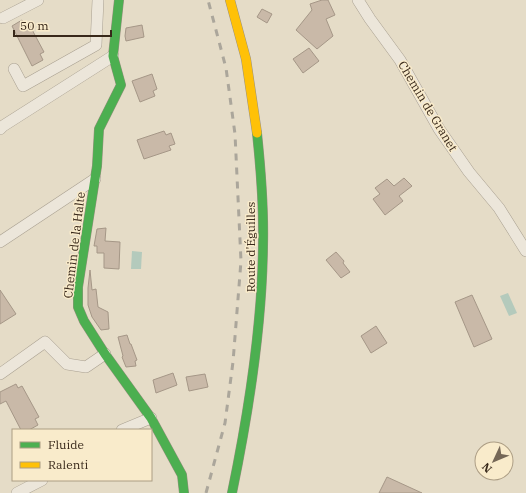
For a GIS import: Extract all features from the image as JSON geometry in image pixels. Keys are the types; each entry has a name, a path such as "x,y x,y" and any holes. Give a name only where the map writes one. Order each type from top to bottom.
{"street":[{"path":"3,18 38,0"},
{"path":"14,69 23,86 96,45 98,0"},
{"name":"Chemin de la Halte","path":"119,0 113,56 121,85 100,128 95,179 78,287 78,307 84,321 105,354 151,418 156,435 182,475 184,493"},
{"name":"Chemin de Granet","path":"358,0 400,60 438,129 469,172 499,208 526,251"},
{"name":"Route d'Éguilles","path":"230,1 243,46 252,95 261,175 263,222 261,307 258,349 250,410 232,493"},
{"path":"0,129 2,126 113,56"},
{"path":"0,242 95,179"},
{"path":"0,374 45,342 67,364 86,367 105,354"},
{"path":"124,429 151,418"},
{"path":"17,493 40,481"}],"shaded area":[{"path":"132,251 142,252 141,269 131,269"},
{"path":"508,293 517,313 509,316 500,296"}],"building":[{"path":"322,0 328,0 335,15 326,19 333,36 317,49 296,30 312,10 310,4"},
{"path":"262,9 272,14 267,23 257,17"},
{"path":"22,20 25,26 29,24 44,52 40,54 43,60 32,66 12,26"},
{"path":"142,25 144,37 126,41 126,28"},
{"path":"309,48 319,61 303,73 293,59"},
{"path":"152,74 157,89 153,91 155,96 140,102 132,81"},
{"path":"164,131 166,135 171,133 175,144 169,146 171,150 144,159 137,140"},
{"path":"404,178 412,186 399,196 403,201 385,215 373,199 380,194 375,188 387,179 394,186"},
{"path":"106,228 105,241 120,242 119,269 104,268 104,253 97,253 97,246 94,246 97,229"},
{"path":"336,252 344,261 343,263 350,272 341,278 326,260"},
{"path":"90,270 92,290 96,289 98,307 108,312 109,329 101,330 92,317 88,305"},
{"path":"0,290 16,314 0,324"},
{"path":"472,295 492,339 474,347 455,302"},
{"path":"376,326 387,343 371,353 361,336"},
{"path":"127,335 137,360 135,361 136,366 126,367 122,357 118,337"},
{"path":"173,373 177,385 156,393 153,380"},
{"path":"205,374 208,387 189,391 186,377"},
{"path":"16,384 18,388 22,386 39,417 35,419 38,425 31,429 20,429 6,401 0,404 0,392"},
{"path":"387,477 422,493 379,493"}],"railway":[{"path":"206,493 225,423 233,362 241,261 235,134 226,68 208,0"}],"traffic: fast":[{"path":"119,0 113,56 121,85 99,129 97,166 78,287 78,307 84,321 105,354 151,418 182,475 184,493"},
{"path":"232,493 254,370 260,308 263,218 257,133"}],"traffic: slow":[{"path":"230,0 246,59 257,133"}]}
